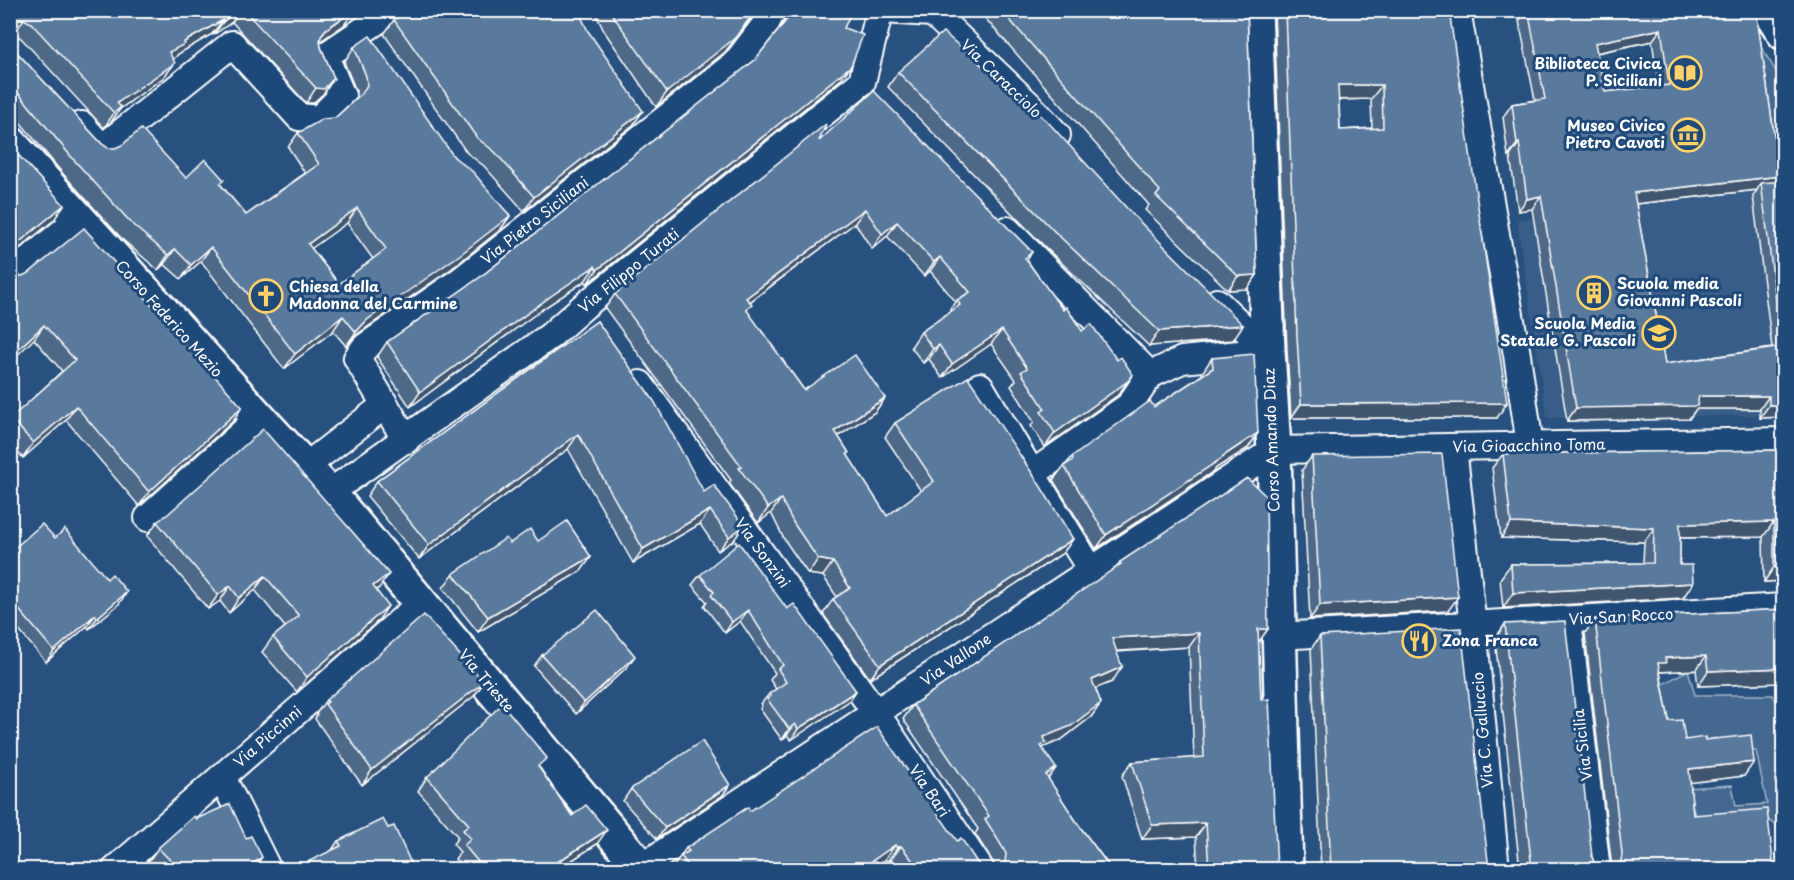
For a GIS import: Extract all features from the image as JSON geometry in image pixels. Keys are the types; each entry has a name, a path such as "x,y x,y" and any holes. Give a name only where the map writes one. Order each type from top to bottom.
{"street":[{"path":"66,108 102,148 232,44 299,117 319,119 342,96 325,56 393,10"},
{"name":"Via Pietro Siciliani","path":"406,440 357,358 365,347 460,281 514,223 647,119 736,63 765,25 773,10"},
{"path":"881,10 936,12"},
{"name":"Via Filippo Turati","path":"329,493 550,336 591,316 870,91 881,10"},
{"name":"Corso Amando Diaz","path":"1254,10 1274,450 1286,870"},
{"path":"1457,10 1515,344 1530,447"},
{"path":"1769,10 1784,33"},
{"name":"Via Caracciolo","path":"936,12 1028,104 1073,154"},
{"name":"Corso Federico Mezio","path":"10,143 329,493"},
{"path":"992,215 1150,375"},
{"path":"10,276 78,219"},
{"path":"1201,286 1268,351"},
{"path":"1032,474 1128,406 1150,375 1182,360 1268,351"},
{"name":"Via Sonzini","path":"626,364 876,713"},
{"path":"980,386 1091,570"},
{"path":"305,467 385,405"},
{"path":"148,518 259,418"},
{"name":"Via Gioacchino Toma","path":"1274,450 1784,441"},
{"name":"Via C. Galluccio","path":"1453,447 1496,870"},
{"name":"Via Vallone","path":"640,869 1274,450"},
{"name":"Via Trieste","path":"329,493 640,869"},
{"name":"Via Piccinni","path":"116,870 421,603"},
{"name":"Via San Rocco","path":"1278,636 1784,608"},
{"name":"Via Sicilia","path":"1568,621 1597,870"},
{"name":"Via Bari","path":"876,713 981,870"},
{"path":"222,777 268,870"}],"shaded area":[{"path":"1751,32 1783,82 1783,139 1768,146"},
{"name":"Scuola Media Statale G. Pascoli","path":"1775,188 1784,250 1783,415 1547,418 1517,220"},
{"path":"1688,670 1695,695 1773,695 1780,707 1783,707 1783,858 1777,826 1764,817 1697,823 1688,788 1732,785 1736,806 1767,804 1756,751 1715,738 1681,747 1656,688"}],"building":[{"path":"10,10 238,10 224,21 169,52 175,63 117,103 121,107 114,113 31,23 24,19 10,22"},
{"path":"244,10 354,10 326,29 320,40 334,78 324,89 316,88"},
{"path":"408,10 578,10 588,31 643,111 534,197 495,152 477,138 394,20"},
{"path":"611,10 756,10 735,38 667,92"},
{"path":"792,10 852,10 844,28 863,35 851,66 597,270 595,266 551,296 420,392 387,342 479,278 755,60"},
{"path":"1001,10 1247,10 1257,275 1238,276 1156,196 1160,191"},
{"path":"1285,10 1449,10 1507,403 1301,404","holes":["1338,85 1382,85 1383,128 1340,130"]},
{"path":"1528,10 1756,10 1780,176 1634,193 1665,364 1782,347 1761,183 1784,181 1784,405 1769,405 1769,396 1699,396 1697,406 1576,408 1541,196 1527,199 1512,104 1545,99","holes":["1661,29 1669,85 1605,92 1595,43"]},
{"path":"943,32 1047,121 1134,216 1243,325 1159,331 1056,233 898,72"},
{"path":"370,36 454,157 473,172 510,216 461,254 367,320 356,332 343,316 295,354 211,247 191,265 175,249 168,255 134,226 74,160 10,83 10,45 102,144 108,148 115,148 141,129 186,178 205,159 224,180 220,184 246,215 319,164 298,133 323,119 335,118 363,92 367,85 366,76 354,47","holes":["357,208 386,249 339,284 308,244"]},
{"path":"874,91 1032,252 1025,258 1063,310 1066,307 1082,331 1091,324 1117,360 1121,357 1133,375 1128,381 1055,433 1041,412 1045,409 1021,372 1027,368 1002,330 952,364 939,345 933,349 921,332 960,305 957,300 970,292 940,257 934,262 897,222 882,234 865,209 746,298 752,304 746,309 804,390 855,355 885,398 835,431 887,516 934,481 895,423 968,377 1073,539 880,665 833,599 850,588 833,562 818,559 794,524 781,499 768,508 739,468 742,467 615,294 826,124 819,141"},
{"path":"10,146 64,205 10,250"},
{"path":"84,228 242,407 149,492 76,406 33,443 11,418 75,360 44,325 10,357 10,273 22,276 29,273"},
{"path":"597,321 654,401 704,492 714,485 744,526 729,537 710,510 643,549 578,434 429,545 377,481"},
{"path":"1254,354 1258,433 1106,535 1064,466 1073,460 1072,457 1150,401 1154,407 1213,368 1212,358"},
{"path":"263,429 389,574 373,586 388,606 307,677 273,637 299,616 265,576 239,598 230,586 218,595 157,522"},
{"path":"1784,450 1784,567 1774,567 1774,522 1680,524 1680,565 1692,565 1693,583 1513,593 1511,564 1653,563 1654,528 1511,523 1503,454"},
{"path":"1442,454 1458,597 1320,605 1312,456"},
{"path":"1247,478 1266,496 1268,629 1258,629 1261,700 1269,699 1277,870 1209,870 1206,823 1152,825 1132,762 1204,757 1199,633 1112,638 1122,667 1092,680 1101,703 1071,726 1044,737 1046,743 1041,746 1056,768 1046,775 1112,870 996,870 1005,862 1006,854 985,819 989,816 913,705 1121,564 1120,562"},
{"path":"567,521 591,557 488,617 453,574 506,538 510,543 530,529 538,541"},
{"path":"42,524 55,538 65,529 107,579 112,574 127,592 97,618 95,615 54,651 10,599 10,552"},
{"path":"739,543 787,609 794,604 856,691 798,729 795,724 789,729 767,699 771,696 769,694 786,682 778,669 783,665 748,610 732,622 711,595 714,592 700,575"},
{"path":"1784,609 1784,668 1708,671 1706,656 1665,658 1666,663 1658,663 1669,721 1682,720 1685,740 1751,735 1754,762 1689,769 1693,815 1767,809 1774,870 1611,870 1621,861 1622,854 1595,619"},
{"path":"597,610 635,656 584,703 542,655"},
{"path":"424,615 484,682 372,770 325,704 328,702 326,700"},
{"path":"1565,621 1592,857 1595,865 1602,870 1532,870 1505,624"},
{"path":"1461,628 1489,870 1331,870 1320,636"},
{"path":"502,704 547,758 538,766 572,816 586,805 607,830 545,870 485,870 464,845 471,839 463,830 469,825 427,777"},
{"path":"877,727 957,841 961,838 978,864 986,870 920,870 901,846 897,848 895,845 859,870 691,870 681,856 689,851 686,848 748,807 750,811"},
{"path":"702,741 730,785 665,828 631,789"},
{"path":"230,804 246,838 251,836 262,857 250,866 252,870 153,870 171,861 158,848 194,816 196,819"},
{"path":"383,819 388,828 394,826 414,870 291,870 341,846 338,841"}],"place":[{"name":"Biblioteca Civica P. Siciliani","path":"1685,73"},
{"name":"Museo Civico Pietro Cavoti","path":"1688,135"},
{"name":"Scuola media Giovanni Pascoli","path":"1594,293"},
{"name":"Chiesa della Madonna del Carmine","path":"266,296"},
{"name":"Scuola Media Statale G. Pascoli","path":"1659,333"},
{"name":"Zona Franca","path":"1419,641"}]}
